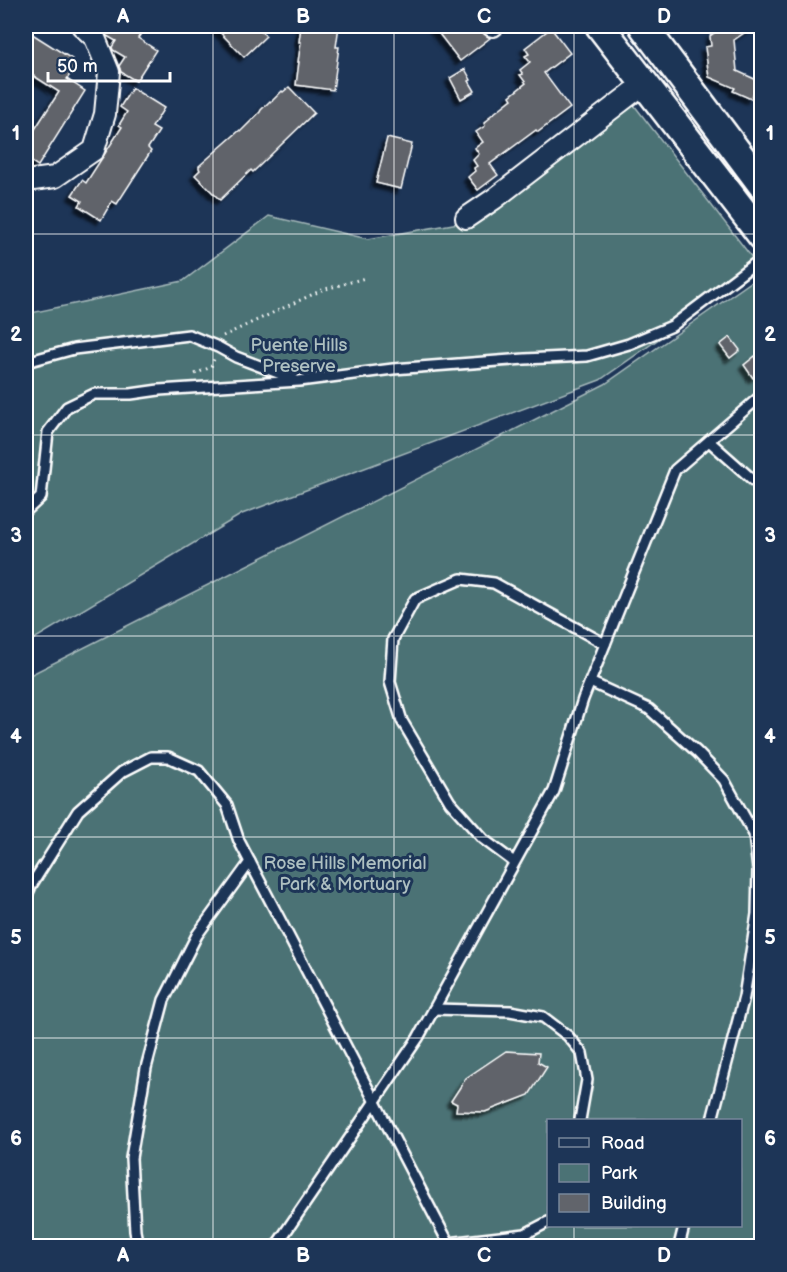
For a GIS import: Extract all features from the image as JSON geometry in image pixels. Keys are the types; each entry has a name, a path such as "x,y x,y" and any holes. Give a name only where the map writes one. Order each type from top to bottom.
{"main road":[{"path":"600,26 762,236"},
{"path":"643,26 762,185"}],"street":[{"path":"26,181 56,177 94,150 105,114 109,72 95,38 82,26"},
{"path":"466,218 645,83"}],"lane":[{"path":"26,511 41,497 48,432 67,407 94,394 131,394 159,390 299,381 393,369 586,356 630,344 672,326 762,258"},
{"path":"26,362 74,349 189,335 236,357 299,381"},
{"path":"276,1246 418,1038 554,791 583,699 675,470 762,395"},
{"path":"709,441 762,488"},
{"path":"514,862 483,839 450,802 402,721 390,682 393,639 415,599 461,579 494,582 605,644"},
{"path":"590,682 649,709 697,752 724,780 754,834 759,870 757,914 744,998 712,1119"},
{"path":"26,897 78,811 122,772 151,757 168,757 199,771 226,805 239,841 449,1245 525,1234 547,1223"},
{"path":"138,1246 135,1231 131,1158 146,1068 164,1000 196,935 250,862"},
{"path":"434,1009 510,1011 543,1017 568,1036 582,1053 587,1080 580,1119"},
{"path":"679,1246 684,1227"}],"green space":[{"name":"Puente Hills Preserve","path":"634,105 760,268 600,380 242,514 26,644 26,314 183,281 269,216 368,239 487,218"},
{"name":"Rose Hills Memorial Park & Mortuary","path":"761,275 761,1246 26,1246 26,677 605,384"}],"building":[{"path":"99,26 146,26 138,38 156,50 136,81 121,72 119,66 125,57 113,50 112,47 116,41 107,36"},
{"path":"214,26 256,26 266,36 244,57"},
{"path":"301,26 339,26 336,47 339,47 333,90 296,85"},
{"path":"433,26 480,26 482,32 490,38 460,61"},
{"path":"724,26 754,26 734,40 737,71 759,81 751,99 733,91 735,88 709,77 705,47 711,46 710,36"},
{"path":"551,28 570,53 544,73 570,108 490,164 498,175 478,190 468,177 477,166 473,160 479,154 475,148 483,142 476,132 485,126 484,123 489,117 512,99 510,96 526,83 520,75 523,74 520,70 530,62 525,56 529,54 525,48"},
{"path":"26,30 72,59 71,61 76,65 67,79 85,91 38,166 26,158 26,143 59,92 26,71"},
{"path":"465,69 475,91 461,99 450,78"},
{"path":"289,87 314,113 253,172 251,170 220,200 195,175 200,170 199,166 241,131 270,101"},
{"path":"132,88 164,108 152,127 159,131 148,148 151,151 117,204 112,201 101,220 79,206 82,201 72,195 82,180 86,183 122,127 119,125 127,112 120,107"},
{"path":"387,138 412,144 401,189 376,183"},
{"path":"730,337 740,350 730,358 720,345"},
{"path":"755,356 762,365 762,371 753,378 744,365"},
{"path":"506,1051 539,1053 538,1062 547,1067 529,1095 485,1112 456,1111 457,1104 451,1101 466,1078"}]}
